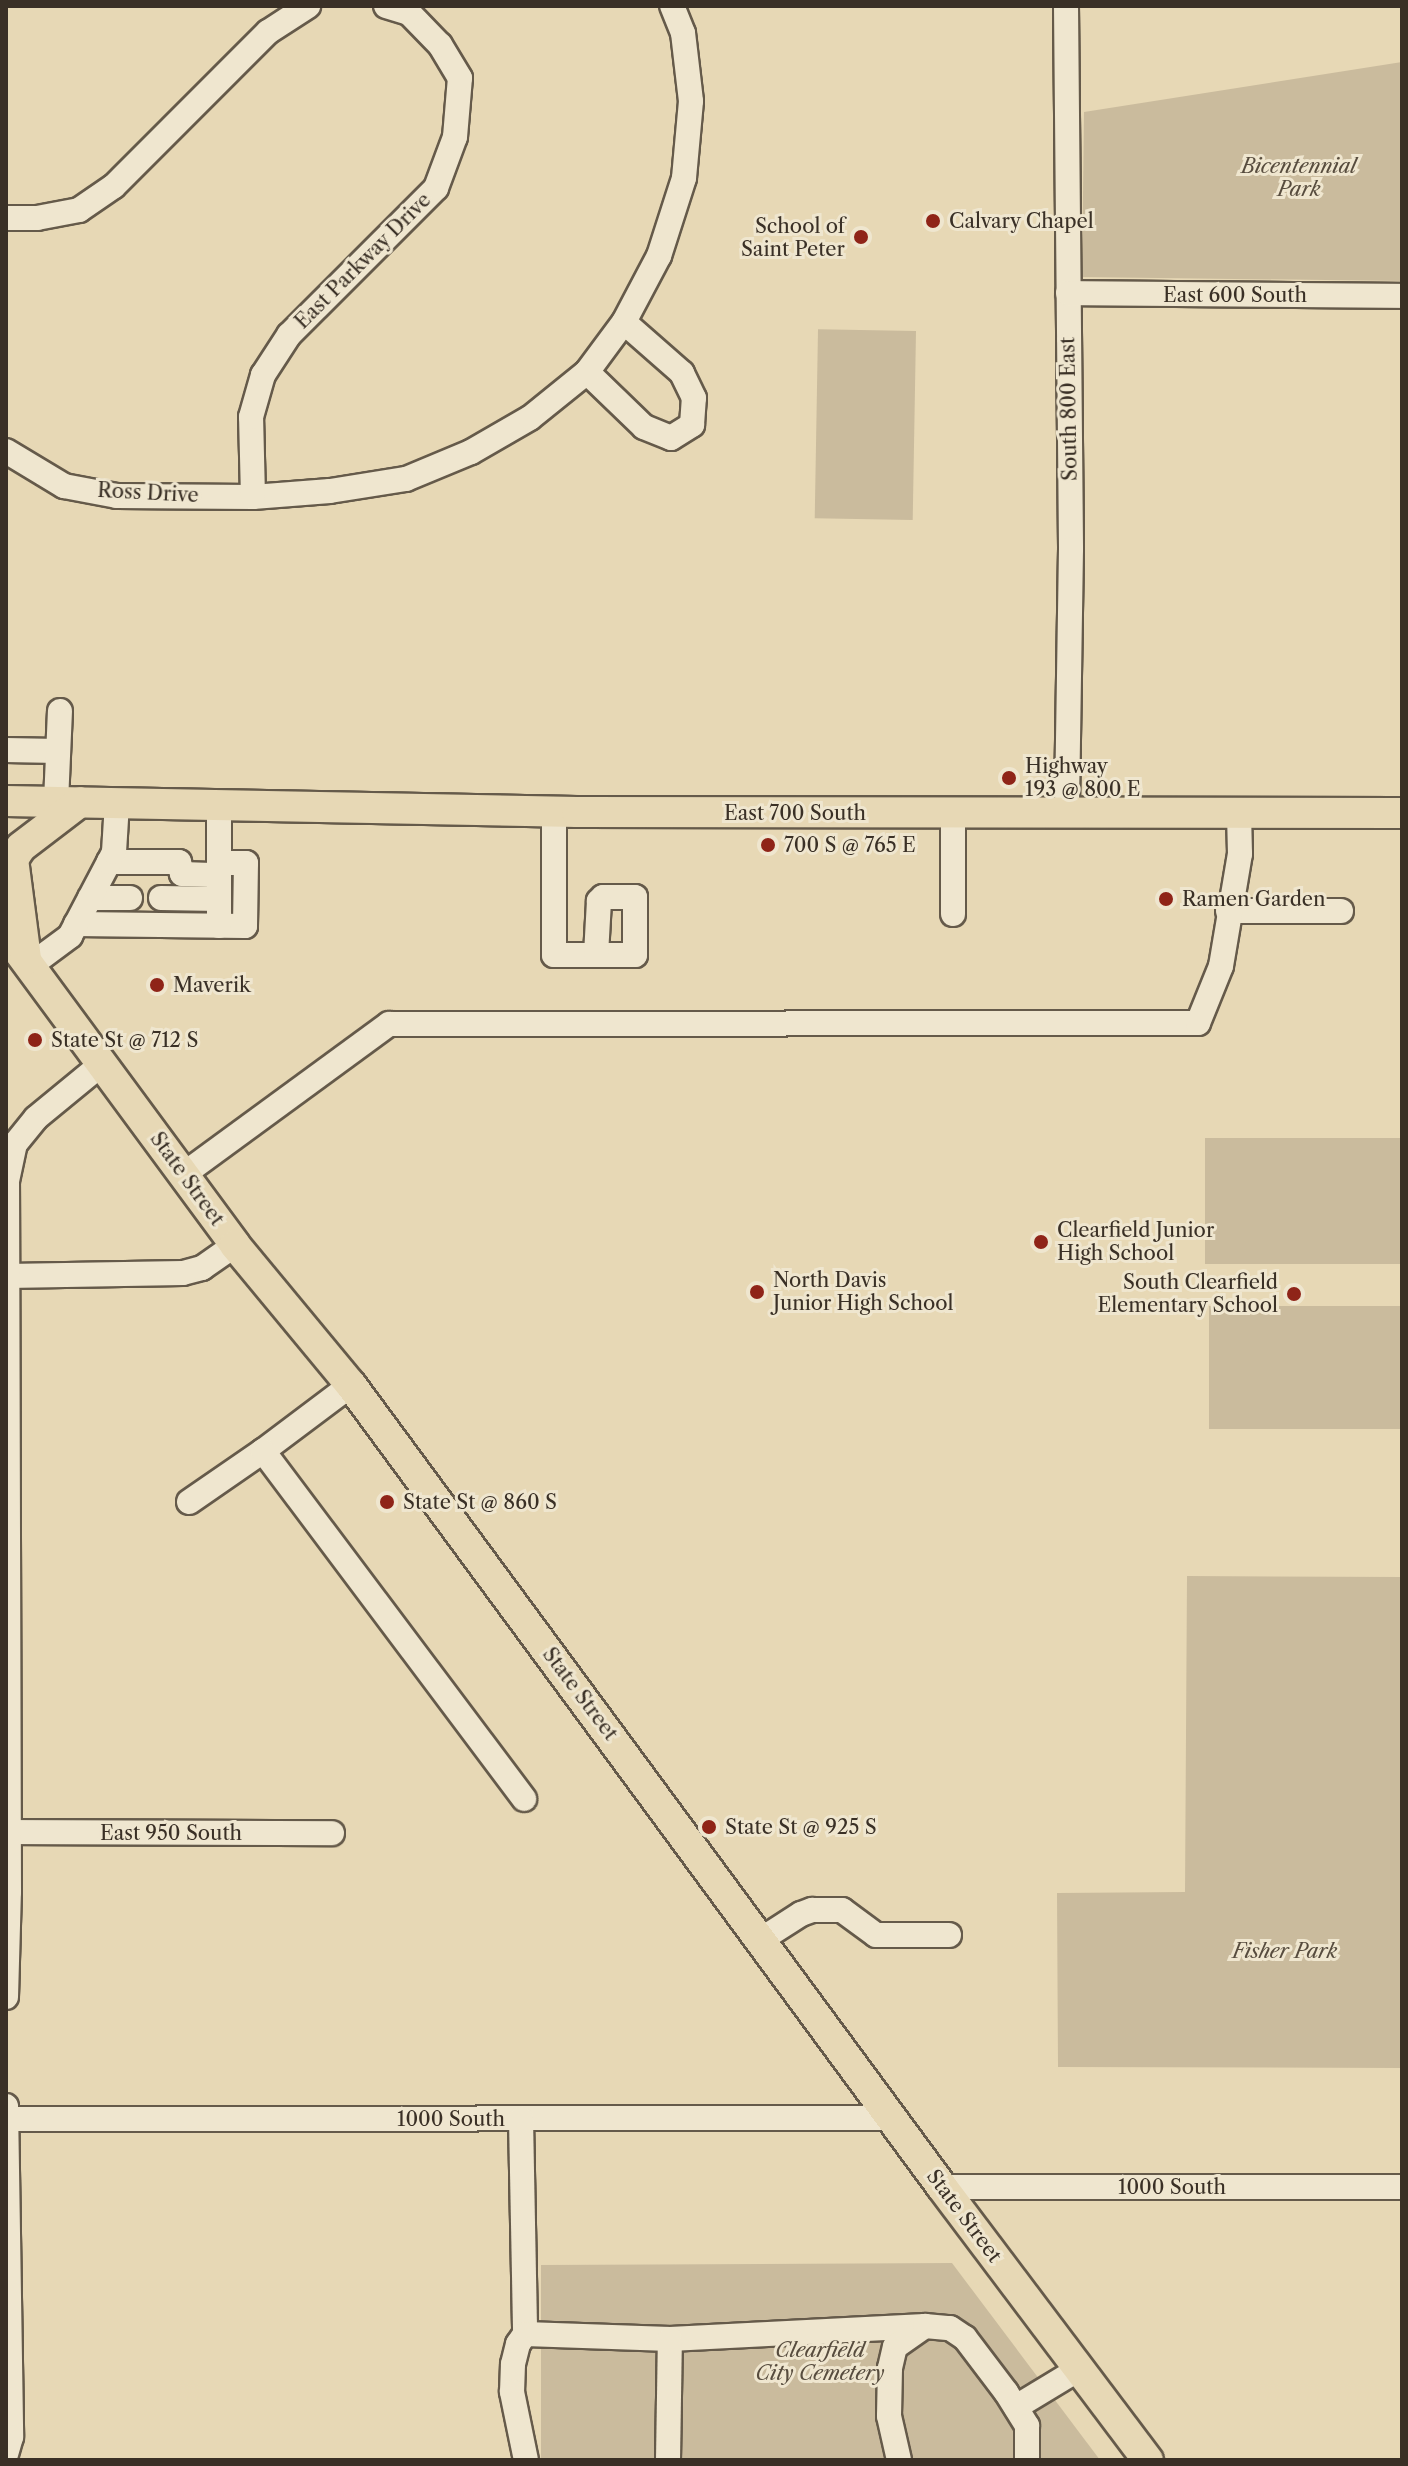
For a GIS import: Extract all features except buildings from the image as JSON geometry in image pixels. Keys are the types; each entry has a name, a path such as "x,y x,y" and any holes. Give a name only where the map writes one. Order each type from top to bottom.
{"main road":[{"path":"6,801 68,802"},
{"name":"East 700 South","path":"68,802 554,812 1402,813"},
{"path":"19,944 12,869 14,854 68,802"},
{"name":"State Street","path":"19,944 235,1245 351,1385 942,2187 1148,2460"}],"street":[{"path":"6,218 37,218 79,210 114,186 268,32 308,6"},
{"name":"East Parkway Drive","path":"253,497 251,417 263,375 289,335 436,188 455,137 460,78 440,45 409,13 386,6"},
{"name":"Ross Drive","path":"6,451 64,486 117,496 253,497 330,491 406,479 471,452 530,418 587,372 624,322 659,256 684,178 691,101 683,33 672,6"},
{"name":"South 800 East","path":"1066,6 1071,549 1067,812"},
{"name":"East 600 South","path":"1068,293 1402,296"},
{"path":"587,372 644,427 671,438 692,425 694,398 682,373 624,322"},
{"path":"60,711 58,751 68,802"},
{"path":"6,750 58,751"},
{"path":"19,944 70,936 90,898 114,870 117,803"},
{"path":"219,805 219,926"},
{"path":"554,812 554,955 596,955 635,955 635,897 603,897 596,905 596,955"},
{"path":"184,1174 389,1024 1198,1023 1221,966 1240,854 1239,813"},
{"path":"953,814 953,914"},
{"path":"114,870 179,862 171,874 219,879"},
{"path":"76,924 245,926 246,863 219,879 161,898"},
{"path":"90,898 130,898"},
{"path":"1228,911 1341,911"},
{"path":"6,1997 9,1832 7,1181 15,1144 36,1118 103,1063"},
{"path":"7,1276 183,1273 202,1268 235,1245"},
{"path":"189,1502 351,1385"},
{"path":"263,1451 524,1799"},
{"name":"East 950 South","path":"9,1832 332,1833"},
{"path":"762,1939 812,1910 842,1910 876,1935 949,1935"},
{"path":"7,2113 8,2446"},
{"name":"1000 South","path":"7,2113 521,2119 893,2118"},
{"path":"521,2119 525,2334 518,2344 513,2364 512,2392 526,2460"},
{"name":"1000 South","path":"942,2187 1402,2187"},
{"path":"525,2334 670,2339 925,2326 950,2328 965,2338 1016,2407 1027,2426 1027,2460"},
{"path":"899,2460 889,2416 890,2368 895,2347 925,2326"},
{"path":"668,2460 670,2339"},
{"path":"1016,2407 1079,2369"}],"green space":[{"name":"Bicentennial Park","path":"1402,62 1402,281 1082,277 1084,112"},
{"path":"818,329 916,331 913,520 815,518"},
{"path":"1205,1138 1402,1138 1402,1264 1205,1264"},
{"path":"1209,1306 1402,1306 1402,1429 1209,1429"},
{"name":"Fisher Park","path":"1187,1576 1402,1577 1402,2068 1058,2067 1057,1893 1185,1892"},
{"name":"Clearfield City Cemetery","path":"952,2263 1100,2460 541,2460 541,2265"}],"place":[{"name":"Calvary Chapel","path":"933,221"},
{"name":"School of Saint Peter","path":"861,237"},
{"name":"Highway 193 @ 800 E","path":"1009,778"},
{"name":"700 S @ 765 E","path":"768,845"},
{"name":"Ramen Garden","path":"1166,899"},
{"name":"Maverik","path":"157,985"},
{"name":"State St @ 712 S","path":"35,1040"},
{"name":"Clearfield Junior High School","path":"1041,1242"},
{"name":"North Davis Junior High School","path":"757,1292"},
{"name":"South Clearfield Elementary School","path":"1294,1294"},
{"name":"State St @ 860 S","path":"387,1502"},
{"name":"State St @ 925 S","path":"709,1827"}]}
